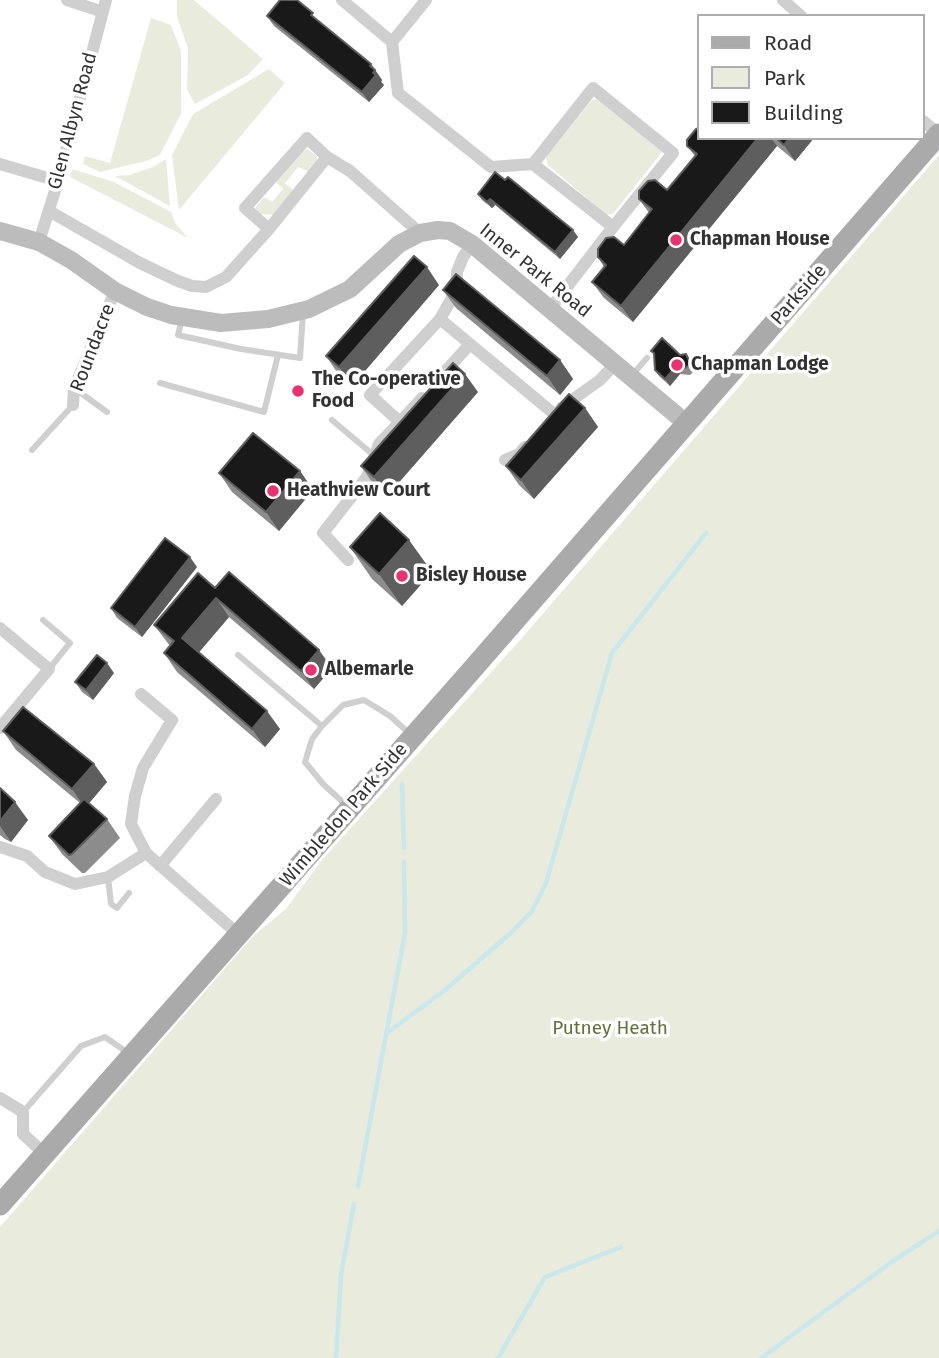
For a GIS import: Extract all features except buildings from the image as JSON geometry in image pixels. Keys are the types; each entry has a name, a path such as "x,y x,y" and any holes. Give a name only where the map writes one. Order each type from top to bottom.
{"main road":[{"name":"Parkside","path":"686,423 939,134"},
{"name":"Wimbledon Park Side","path":"0,1205 686,423"}],"street":[{"path":"67,0 104,6"},
{"path":"342,0 392,42 398,93 491,167 533,164 612,227"},
{"path":"392,42 426,0"},
{"path":"783,0 799,14"},
{"name":"Glen Albyn Road","path":"39,242 58,181 104,6"},
{"path":"533,164 593,88 673,153 550,309"},
{"path":"925,123 939,134"},
{"path":"0,231 39,242 71,260 115,291 147,307 182,317 221,323 268,319 303,311 349,289 399,244 420,233 351,171 327,158 307,138 245,208 269,229"},
{"path":"49,211 139,263 192,286 206,287 226,278 327,158"},
{"path":"0,164 58,181"},
{"name":"Inner Park Road","path":"420,233 438,229 450,231 472,244 686,423"},
{"path":"400,422 370,395 440,319 456,290 457,272 472,244"},
{"name":"Roundacre","path":"73,405 74,388 115,291"},
{"path":"440,319 470,344 545,424"},
{"path":"348,560 323,533 368,477 379,444 470,344"},
{"path":"505,460 519,454 545,424 600,380 615,364"},
{"path":"0,628 49,669 0,728"},
{"path":"141,694 172,720 144,768 135,796 131,824 146,853 238,934"},
{"path":"160,866 216,799"},
{"path":"0,847 27,856 45,872 75,884 108,877 146,853"},
{"path":"0,1098 23,1112 23,1134 46,1155"}],"lane":[{"path":"182,317 178,335 300,358 303,311"},
{"path":"160,383 264,412 278,355"},
{"path":"631,377 647,358"},
{"path":"74,388 107,412"},
{"path":"32,450 73,405"},
{"path":"332,420 371,453 376,453"},
{"path":"43,620 70,643 49,669"},
{"path":"238,655 322,726"},
{"path":"350,808 323,784 305,762 312,739 322,726 343,705 364,699 390,716 413,737"},
{"path":"108,877 111,904 117,908 130,893"},
{"path":"23,1112 81,1046 106,1037 132,1056"}],"green space":[{"path":"177,0 194,0 263,59 248,75 195,104 187,90 188,48 177,17"},
{"path":"151,18 171,25 181,51 181,114 160,155 100,172 83,164 85,156 110,163"},
{"path":"269,69 285,83 179,210 172,155 193,114"},
{"path":"598,99 662,152 613,214 606,215 547,164 546,157 592,100"},
{"path":"307,149 317,156 317,163 310,172 298,167 285,183 294,191 274,215 259,214 255,208 264,197 272,202 283,189 276,182 299,154"},
{"name":"Putney Heath","path":"939,155 939,1358 0,1358 0,1227 254,935 286,909 321,861 521,639"},
{"path":"166,159 170,206 115,176 129,175 153,167"},
{"path":"72,169 114,182 171,212 175,223 188,238 70,177"}],"waterway":[{"path":"387,1033 445,990 532,911 546,883 612,653 706,533"},
{"path":"402,784 404,848"},
{"path":"358,1186 405,933 404,862"},
{"path":"336,1358 341,1275 354,1204"},
{"path":"761,1358 893,1261 939,1231"},
{"path":"498,1358 545,1277 621,1247"}],"place":[{"name":"Chapman House","path":"676,240"},
{"name":"Chapman Lodge","path":"677,365"},
{"name":"The Co-operative Food","path":"298,391"},
{"name":"Heathview Court","path":"273,491"},
{"name":"Bisley House","path":"402,576"},
{"name":"Albemarle","path":"311,670"}]}
